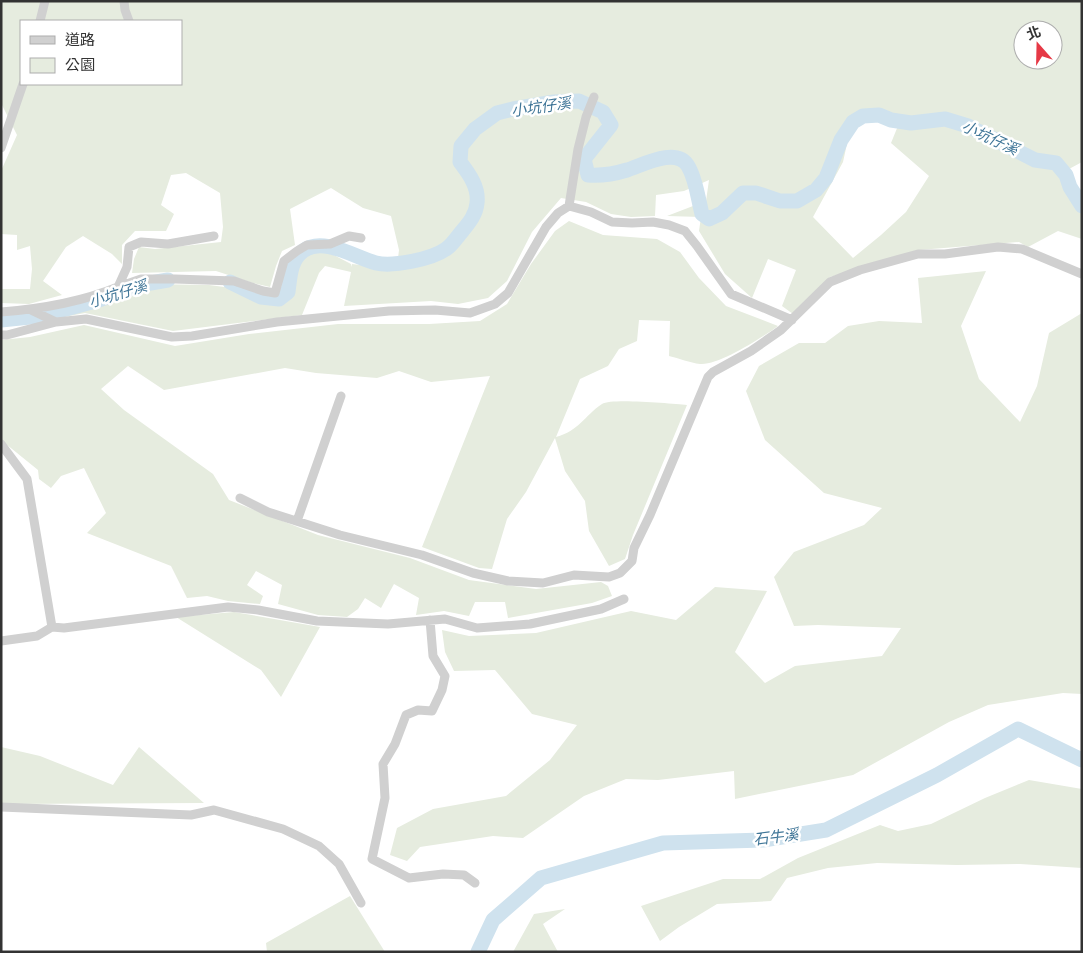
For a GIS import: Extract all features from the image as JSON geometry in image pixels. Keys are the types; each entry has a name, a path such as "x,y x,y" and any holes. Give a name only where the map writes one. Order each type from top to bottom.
{"street":[{"path":"40,20 45,1"},
{"path":"124,1 129,20"},
{"path":"1,148 23,85"},
{"path":"570,206 578,149 594,99"},
{"path":"1,335 56,322 86,319 172,337 192,336 277,322 371,312 435,310 470,313 495,304 508,293 546,227 558,213 570,206 590,212 612,222 653,222 685,231 731,294 792,320"},
{"path":"118,287 127,267 129,247 141,242 168,244 214,236"},
{"path":"1,312 31,310 94,297 142,279 234,281 262,291 275,293 284,261 297,250 308,245 330,244 349,236 361,238"},
{"path":"240,498 268,512 340,535 422,555 473,573 508,581 544,583 574,575 609,577 620,572 632,561 634,548 650,515 708,377 781,330 830,282 860,270 918,254 945,254 998,247 1022,250 1082,274"},
{"path":"31,310 56,322"},
{"path":"298,521 341,396"},
{"path":"1,444 6,448 27,479 52,628"},
{"path":"1,641 37,636 52,628 228,606 317,621 388,624 445,618 477,628 530,624 601,609 624,599"},
{"path":"430,620 433,656 445,676 442,690 432,712 418,710 406,715 395,744 383,764 385,798 372,859 409,878 443,874 464,875 475,883"},
{"path":"1,807 191,814 214,810 242,817 284,829 319,846 339,864 361,902"}],"green space":[{"path":"1,1 1082,1 1082,162 1069,169 1082,196 1082,239 1058,231 1028,247 1019,242 919,250 830,277 793,314 782,306 796,270 768,259 752,298 725,274 699,231 701,217 667,216 706,201 709,180 684,191 656,195 655,216 631,217 611,214 586,202 561,198 532,232 507,281 488,298 458,304 431,301 344,306 351,272 325,266 319,273 302,315 173,331 85,313 58,318 56,311 102,299 145,284 209,285 232,288 259,294 273,301 281,297 292,263 300,255 310,252 330,253 351,264 351,267 352,264 397,266 399,250 391,216 363,208 331,188 290,209 295,245 282,251 270,287 216,271 132,273 134,259 139,247 155,249 221,242 223,227 220,193 186,173 171,175 161,205 174,214 166,231 135,231 122,245 122,264 112,254 83,236 66,247 43,281 62,295 29,304 1,303 1,287 2,289 30,289 32,269 30,246 17,250 17,235 1,234 1,171 17,135 1,103","holes":["902,116 891,143 929,176 906,212 853,258 813,217 843,162 852,121"]},
{"path":"569,221 603,235 657,239 680,252 699,278 726,306 778,326 729,356 700,364 669,356 670,321 639,320 637,341 619,349 608,366 580,379 556,437 570,431 602,404 608,402 629,401 687,405 633,535 625,559 609,566 589,531 585,501 565,471 555,438 526,492 507,519 492,569 479,568 422,547 490,376 431,382 399,371 377,378 316,373 285,368 164,390 128,366 101,389 124,410 213,474 229,500 318,535 410,558 469,580 536,589 601,582 608,586 612,596 592,603 508,618 505,602 475,602 469,616 444,611 416,615 419,598 394,584 381,608 365,598 358,609 347,617 318,615 278,604 282,585 256,571 247,585 263,596 260,604 228,601 207,596 187,598 171,566 87,533 106,513 84,468 61,476 51,488 39,479 38,470 1,440 1,340 30,337 84,325 175,346 249,334 338,324 429,324 480,321 507,304 531,264 555,231"},
{"path":"986,271 961,326 979,379 1020,422 1037,386 1049,333 1082,313 1082,694 1063,693 988,705 949,722 853,775 735,799 734,771 658,780 626,779 584,796 523,838 493,836 420,847 407,861 390,855 397,828 433,809 506,796 550,760 577,725 532,714 495,670 454,671 445,652 442,630 469,636 536,633 631,611 676,620 715,587 767,591 735,652 765,683 795,666 882,656 901,628 794,626 774,577 794,552 864,525 882,508 824,493 765,440 746,391 759,366 799,343 825,343 848,326 879,321 922,323 918,278"},
{"path":"234,612 320,627 281,697 261,670 176,617"},
{"path":"1,747 40,756 113,785 139,747 204,803 1,804"},
{"path":"1029,780 1082,789 1082,868 1020,864 877,863 828,868 787,878 771,901 717,904 660,941 641,906 723,879 760,879 798,858 880,825 898,831 931,824 985,798"},
{"path":"350,896 385,952 267,952 266,943"},
{"path":"565,909 543,924 558,952 513,952 534,914"}],"waterway":[{"name":"小坑仔溪","path":"230,282 261,297 279,299 288,292 291,270 295,259 303,251 311,247 330,247 383,264 412,261 440,253 448,248 471,220 476,208 475,186 460,162 461,146 475,129 497,113 554,102 579,101 603,112 611,125 584,159 588,175 613,174 667,157 683,160 691,171 702,214 709,219 722,213 743,193 756,193 780,201 797,201 816,190 826,178 841,140 853,122 863,116 879,115 891,120 911,123 945,119 968,126 1035,160 1056,163 1066,175 1070,187 1082,206"},
{"name":"小坑仔溪","path":"1,320 40,316 99,300 139,285 168,280"},
{"name":"石牛溪","path":"478,952 493,920 541,878 663,843 763,840 826,830 937,775 1018,729 1082,760"}]}
